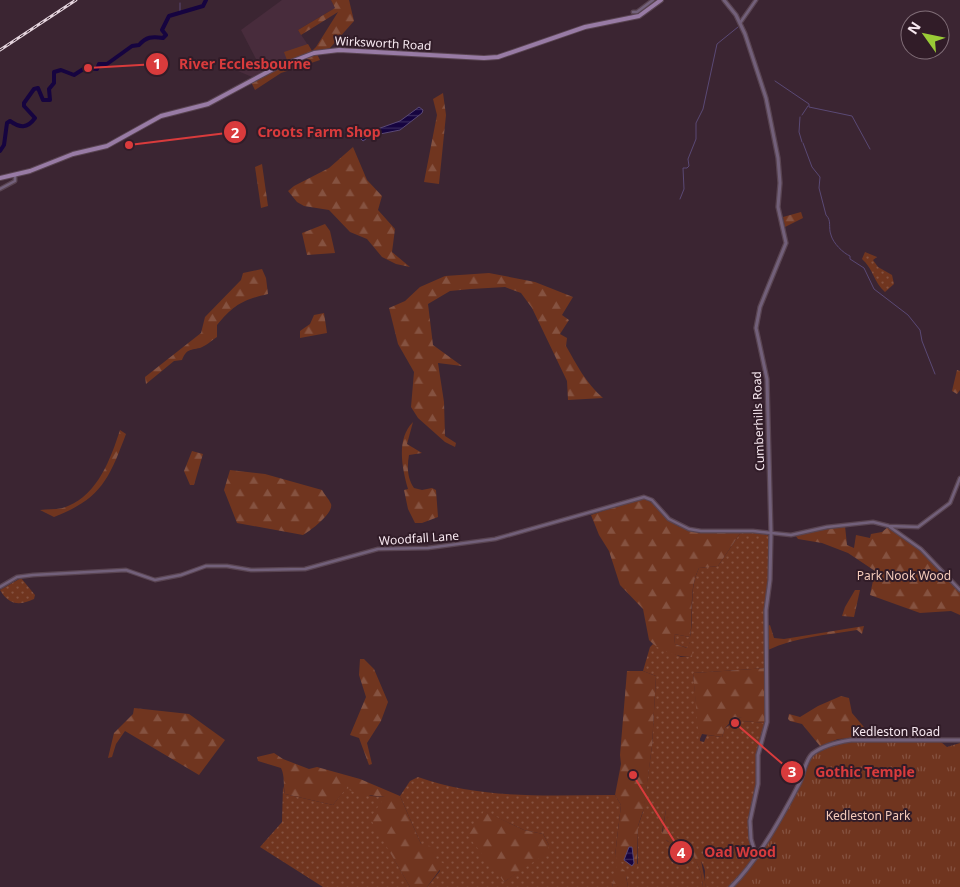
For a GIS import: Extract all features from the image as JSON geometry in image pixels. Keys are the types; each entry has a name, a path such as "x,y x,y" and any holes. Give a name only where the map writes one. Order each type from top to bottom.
{"main road":[{"name":"Wirksworth Road","path":"0,178 30,172 73,154 107,146 161,116 208,104 275,68 314,52 339,50 477,58 498,57 585,27 639,16 661,0"}],"street":[{"path":"633,12 637,12 653,0"},
{"name":"Cumberhills Road","path":"724,0 740,23 766,98 778,158 780,183 778,207 786,243 760,307 756,328 767,379 771,534 770,580 766,610 767,722 758,755 758,784 750,821 751,839 756,856"},
{"path":"740,23 756,0"},
{"path":"0,189 15,181 15,175"},
{"path":"771,534 791,535 873,522 888,526 913,528 922,526 950,503 960,478"},
{"name":"Woodfall Lane","path":"0,587 17,577 33,574 126,570 155,580 181,575 206,566 228,566 251,570 305,569 352,554 388,547 428,548 495,538 644,497 652,500 666,517 689,529 754,531 771,534"},
{"path":"888,526 921,549 960,590"},
{"name":"Kedleston Road","path":"731,887 748,869 801,780 810,757 821,748 851,740 960,740"}],"shaded area":[{"path":"282,0 331,0 335,8 298,30 312,51 273,66 252,77 238,71 256,59 241,30"},
{"path":"419,107 423,110 422,113 400,130 370,136 363,141 361,139 369,132 400,121"},
{"path":"629,847 632,847 634,863 632,866 624,860"}],"green space":[{"path":"331,0 349,0 354,21 330,48 287,60 284,52 308,44 312,51 316,47 338,12 301,35 298,30 335,8"},
{"path":"317,54 320,60 281,73 255,90 251,82 270,72"},
{"path":"443,93 446,115 439,184 424,182 437,115 433,99"},
{"path":"353,147 367,180 382,196 378,210 395,229 392,252 410,267 396,264 382,257 367,239 350,232 329,210 304,206 297,202 288,191 329,168"},
{"path":"262,164 268,206 261,208 255,167"},
{"path":"801,212 803,218 785,227 783,217"},
{"path":"325,224 330,231 335,253 307,255 302,233"},
{"path":"865,252 877,257 873,260 878,267 892,275 894,284 885,292 862,259"},
{"path":"262,269 266,278 268,294 239,304 217,325 217,337 202,347 188,351 182,360 174,361 146,384 145,377 201,333 205,317 241,280 243,273"},
{"path":"489,273 535,282 573,297 562,315 569,320 560,334 567,338 566,346 582,373 603,398 568,400 567,381 532,308 521,293 505,287 450,291 428,304 433,345 462,366 438,363 444,402 445,436 456,443 455,447 445,442 418,418 411,407 414,372 398,344 389,308 405,301 420,287 445,276"},
{"path":"324,313 327,333 300,338 300,331 310,324 314,315"},
{"path":"957,370 960,371 960,390 957,394 952,391"},
{"path":"413,422 407,444 422,453 409,455 408,468 410,480 414,488 422,490 432,488 436,490 438,517 422,523 415,523 408,509 404,490 408,489 402,463 402,445 404,437"},
{"path":"120,430 126,434 120,450 108,475 93,495 83,503 54,517 40,510 65,507 88,493 108,463"},
{"path":"192,451 203,454 194,485 190,485 184,471"},
{"path":"230,470 265,474 322,490 331,504 331,508 321,521 303,535 237,523 224,490"},
{"path":"641,498 646,499 670,521 682,528 706,532 741,532 718,566 699,568 692,593 690,637 674,634 675,644 687,648 690,642 693,644 692,657 669,653 649,640 643,609 620,585 609,551 599,535 591,515"},
{"name":"Park Nook Wood","path":"845,526 847,545 854,548 856,535 870,538 871,534 882,532 888,527 921,549 943,576 960,591 960,615 951,611 920,613 870,595 875,571 848,553 822,543 798,539 795,535"},
{"path":"741,532 757,532 770,536 769,574 765,607 767,668 693,673 700,741 704,742 707,735 722,737 725,728 731,724 737,725 738,719 735,717 743,718 741,723 742,721 766,723 760,745 757,783 749,821 754,858 730,887 706,887 705,871 700,860 684,843 667,832 666,810 662,831 667,841 693,853 701,873 703,887 628,887 626,876 614,879 612,887 427,887 440,871 435,858 421,844 400,796 410,781 418,777 466,790 491,793 516,795 615,795 621,805 615,856 638,864 638,826 643,812 652,746 656,676 643,671 650,647 653,644 681,657 692,657 690,642 688,648 675,644 674,634 690,637 694,585 699,568 718,566","holes":["485,812 524,830 543,834 549,845 526,866 504,882"]},
{"path":"21,578 35,595 34,599 24,603 15,603 7,599 0,590"},
{"path":"855,590 860,590 854,617 842,616 845,607"},
{"path":"770,625 774,638 784,639 864,626 862,634 857,630 812,637 789,642 768,650 768,626"},
{"path":"360,659 364,659 374,669 388,702 381,721 367,743 372,764 369,765 359,738 350,735 366,697 359,675"},
{"path":"767,668 766,723 742,721 741,723 739,720 742,718 735,717 725,728 722,737 702,734 699,741 693,673"},
{"path":"627,671 643,671 656,676 652,746 644,808 638,826 637,868 618,860 615,856 621,805 615,795 621,764 620,755"},
{"path":"841,696 849,698 852,713 869,733 869,737 838,739 820,746 802,724 788,719 789,714 800,717 818,706"},
{"path":"134,708 189,714 225,740 199,775 125,731 116,744 112,757 108,758 114,733 133,714"},
{"name":"Kedleston Park","path":"856,741 941,742 947,747 960,743 960,887 733,887 755,861 802,782 812,756 833,745"},
{"path":"274,753 283,759 309,769 317,767 360,779 400,796 421,844 430,846 435,852 435,858 444,864 427,887 410,887 370,818 385,797 359,794 349,790 348,786 333,805 285,794 281,768 258,761 257,757"},
{"path":"348,785 371,796 385,797 390,852 410,887 323,887 260,847 282,822 283,786 285,794 333,805"},
{"path":"666,809 670,810 667,832 679,839 683,846 694,850 701,860 706,887 703,887 701,873 693,854 669,842 662,836"},
{"path":"484,811 524,830 543,834 549,845 548,852 504,882 468,836"},
{"path":"617,864 625,871 628,887 612,887"}],"waterway":[{"path":"0,151 4,145 7,123 10,121 17,125 26,126 35,118 24,106 24,103 34,89 38,88 43,100 50,100 49,89 54,83 54,72 61,70 74,75 85,68 97,69 99,64 107,64 144,40 152,37 163,38 166,35 162,30 169,16 203,6 206,0"},
{"path":"180,3 180,12 183,13"},
{"path":"680,199 684,189 683,168 689,166 688,159 696,139 696,123 703,109 717,44 738,27"},
{"path":"775,81 809,104 809,107 852,116 870,149"},
{"path":"802,115 808,106"},
{"path":"800,117 799,132 802,142"},
{"path":"803,143 812,167 820,177 819,188 829,220 832,238 841,250 850,256 850,259 864,268 874,289 908,315 920,330 922,341 935,374"}],"railway":[{"path":"0,50 76,0"}],"place":[{"name":"River Ecclesbourne","path":"88,68"},
{"name":"Croots Farm Shop","path":"129,145"},
{"name":"Gothic Temple","path":"735,723"},
{"name":"Oad Wood","path":"633,775"}]}
